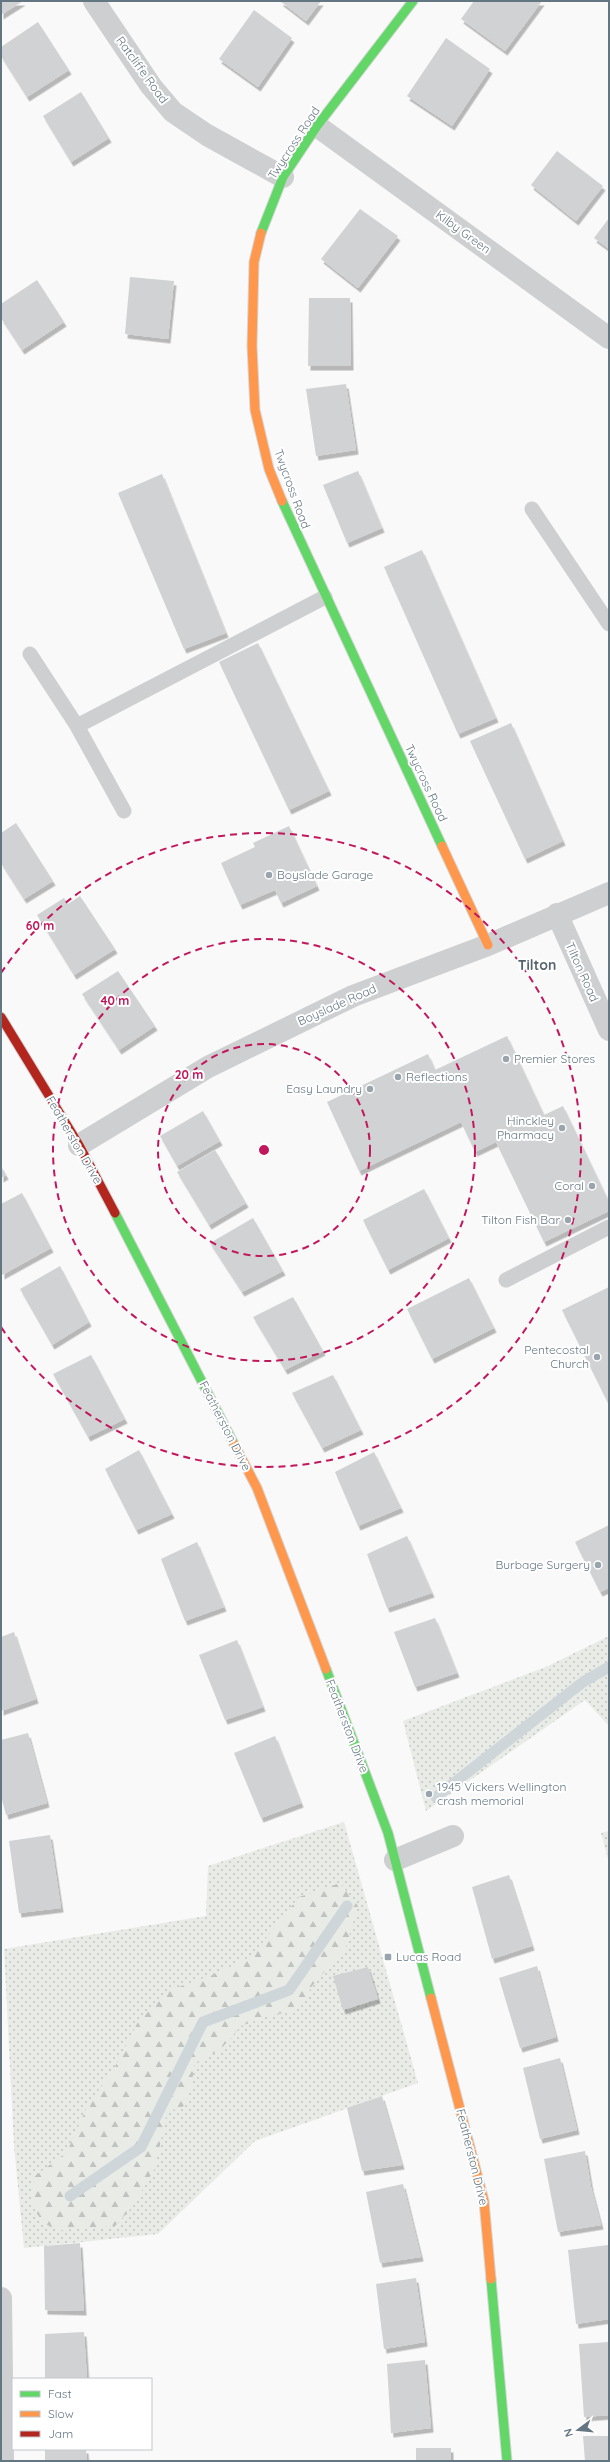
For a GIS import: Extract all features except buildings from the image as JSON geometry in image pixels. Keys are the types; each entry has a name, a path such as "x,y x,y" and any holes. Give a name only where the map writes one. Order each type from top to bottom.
{"street":[{"name":"Ratcliffe Road","path":"94,1 151,86 173,112 207,136 283,177"},
{"name":"Twycross Road","path":"413,1 317,126 283,177 264,221 254,262 252,346 255,410 269,469 293,529 488,945"},
{"name":"Kilby Green","path":"317,126 609,338"},
{"name":"Boyslade Road","path":"79,1145 208,1066 353,996 488,945 557,914 609,893"},
{"name":"Tilton Road","path":"557,914 609,1030"},
{"name":"Featherston Drive","path":"1,1017 79,1145 257,1488 388,1833 484,2202 507,2461"},
{"path":"395,1860 453,1836"},
{"path":"1,2298 3,2461"}],"lane":[{"path":"532,508 609,624"},
{"path":"77,726 325,596"},
{"path":"30,654 77,726 124,811"},
{"path":"506,1280 609,1227"}],"green space":[{"path":"609,1636 609,1726 585,1700 426,1811 403,1721 548,1666"},
{"path":"344,1822 418,2083 255,2141 158,2234 24,2248 14,2146 4,1949 206,1916 208,1866"},
{"path":"609,1831 609,1863 601,1833"},
{"path":"340,1883 358,1906 346,1947 312,1986 302,2005 289,2013 274,2014 241,2026 220,2050 195,2063 191,2087 184,2106 167,2112 155,2168 133,2206 115,2226 61,2230 42,2223 31,2200 31,2179 67,2152 87,2107 115,2067 138,2022 170,1990 218,1973 252,1956 299,1897"}],"waterway":[{"path":"436,1797 583,1682 609,1667"},
{"path":"70,2196 141,2147 203,2022 289,1990 347,1906"}],"traffic: fast":[{"path":"261,233 283,177 317,126 413,1"},
{"path":"282,501 442,846"},
{"path":"115,1213 234,1444"},
{"path":"326,1669 388,1833 431,1998"},
{"path":"491,2279 507,2461"}],"traffic: slow":[{"path":"261,233 254,262 252,346 255,410 269,469 282,501"},
{"path":"442,846 488,945"},
{"path":"234,1444 257,1488 326,1669"},
{"path":"431,1998 484,2201 491,2279"}],"traffic: jam":[{"path":"1,1017 79,1145 115,1213"}],"place":[{"name":"Boyslade Garage","path":"269,875"},
{"name":"Premier Stores","path":"506,1059"},
{"name":"Reflections","path":"398,1077"},
{"name":"Easy Laundry","path":"370,1089"},
{"name":"Hinckley Pharmacy","path":"562,1128"},
{"name":"Coral","path":"592,1186"},
{"name":"Tilton Fish Bar","path":"568,1220"},
{"name":"Pentecostal Church","path":"597,1357"},
{"name":"Burbage Surgery","path":"598,1565"},
{"name":"1945 Vickers Wellington crash memorial","path":"429,1794"},
{"name":"Lucas Road","path":"388,1957"}],"district":[{"name":"Tilton","path":"537,965"}]}
